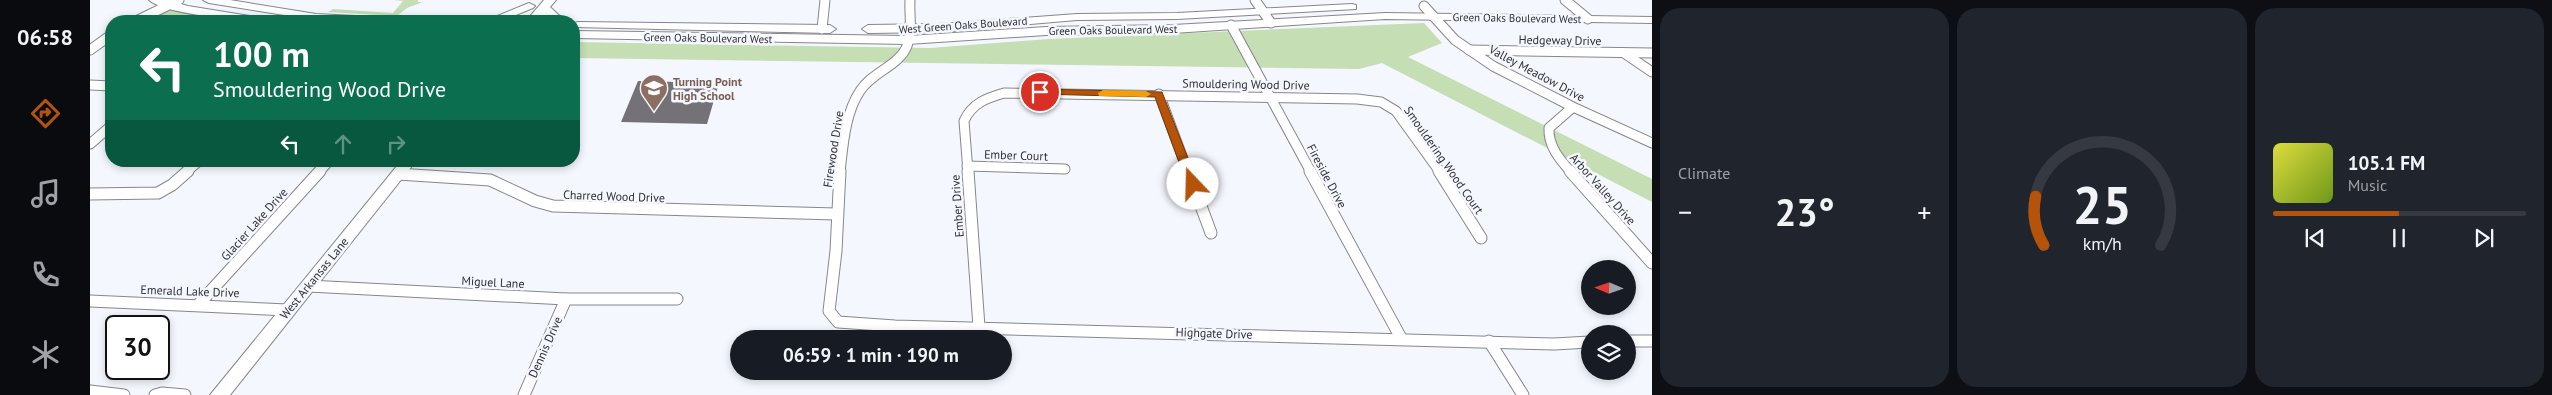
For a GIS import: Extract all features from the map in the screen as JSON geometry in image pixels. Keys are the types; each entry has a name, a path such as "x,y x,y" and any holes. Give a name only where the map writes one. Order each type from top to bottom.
{"main road":[{"path":"155,0 174,2 234,15"},
{"path":"209,0 291,15"},
{"path":"505,15 532,3"},
{"path":"521,15 532,3"},
{"path":"537,15 547,3"},
{"path":"547,3 550,15"},
{"name":"West Green Oaks Boulevard","path":"580,25 822,29 908,35 1077,18 1424,6 1652,10"},
{"name":"Green Oaks Boulevard West","path":"580,35 748,39 1231,25 1385,16 1652,20"},
{"path":"748,39 763,33 807,33 822,29"},
{"name":"West Arkansas Lane","path":"219,395 404,168"}],"street":[{"path":"822,29 825,0"},
{"name":"Firewood Drive","path":"838,322 829,311 836,250 836,214 842,158 856,98 872,75 899,57 907,46 910,0"},
{"path":"1256,0 1262,12 1271,22"},
{"path":"1565,0 1588,19"},
{"path":"148,15 174,2"},
{"name":"Valley Meadow Drive","path":"1424,6 1468,50 1526,84 1652,143"},
{"name":"Fireside Drive","path":"1231,25 1401,338"},
{"path":"90,50 105,40"},
{"name":"Hedgeway Drive","path":"1468,50 1652,53"},
{"path":"1624,53 1652,72"},
{"path":"90,86 105,86"},
{"name":"Smouldering Wood Drive","path":"990,97 1021,92 1270,97 1381,102"},
{"path":"1159,94 1211,233"},
{"name":"Ember Drive","path":"980,326 964,122 967,112 976,103 990,97"},
{"name":"Smouldering Wood Court","path":"1381,102 1396,111 1406,124 1461,202 1481,238"},
{"name":"Arbor Valley Drive","path":"1573,107 1549,128 1548,136 1552,149 1652,263"},
{"path":"90,144 105,131"},
{"name":"Ember Court","path":"967,166 1065,169"},
{"path":"90,194 158,194 172,185 192,167"},
{"name":"Glacier Lake Drive","path":"198,305 324,167"},
{"name":"Charred Wood Drive","path":"404,168 490,180 504,184 534,202 553,206 836,214"},
{"name":"Miguel Lane","path":"308,286 566,299 678,300"},
{"name":"Dennis Drive","path":"524,395 566,299"},
{"name":"Emerald Lake Drive","path":"90,300 288,310"},
{"name":"Highgate Drive","path":"838,322 879,326 980,326 1554,344 1581,342"},
{"path":"1636,341 1652,341"},
{"path":"1489,342 1524,395"},
{"path":"90,390 124,395"},
{"path":"155,395 162,393 185,395"}],"green space":[{"path":"393,0 418,0 418,2 423,2 407,8 398,15 328,12 333,9 393,13 403,1"},
{"path":"166,9 198,15 153,15"},
{"path":"1424,23 1442,43 1408,57 1652,179 1652,202 1382,63 1359,69 580,58 580,42 930,48 1049,39"}],"building":[{"path":"638,81 719,83 707,124 621,122"}],"slow traffic":[{"path":"1103,93 1146,94"}],"place":[{"name":"Turning Point High School","path":"654,112"}],"route":[{"path":"1040,92 1159,94 1193,184"}]}
